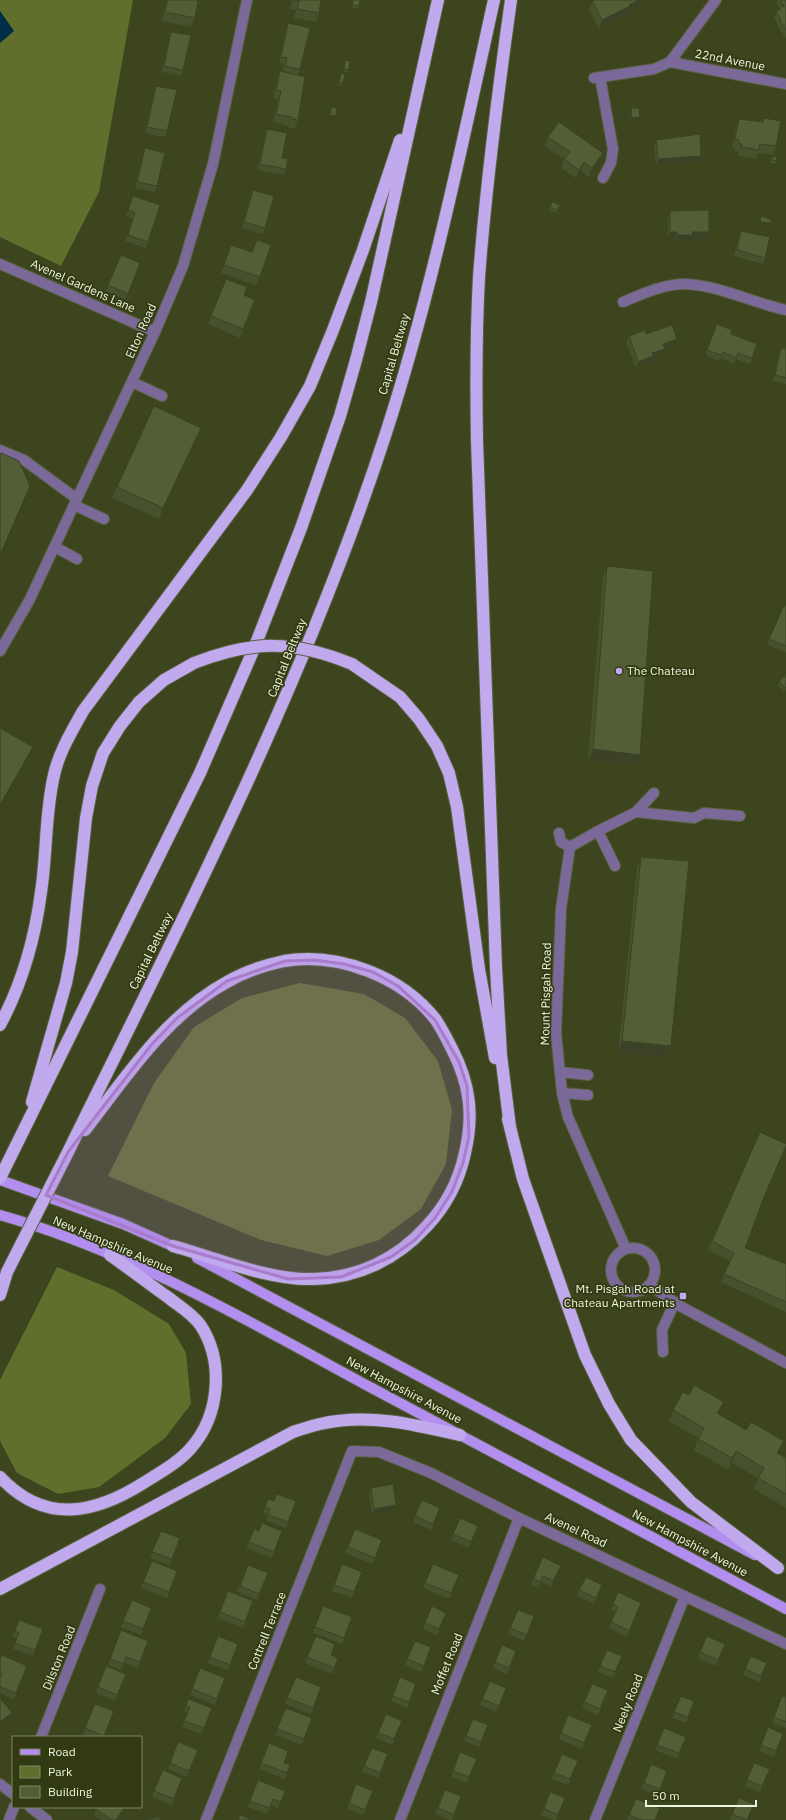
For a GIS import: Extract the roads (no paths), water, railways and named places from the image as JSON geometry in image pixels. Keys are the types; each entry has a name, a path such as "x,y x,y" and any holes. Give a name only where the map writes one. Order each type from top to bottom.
{"highway":[{"path":"0,1179 200,773 253,650 301,528 340,416 356,360 371,302 438,0"},
{"name":"Capital Beltway","path":"0,1287 244,793 301,663 346,547 386,432 422,312 449,207 494,0"},
{"path":"510,1127 501,1055 496,968 476,441 476,365 479,279 486,192 494,120 511,0"},
{"path":"0,1025 29,954 37,921 42,890 48,809 54,773 67,741 83,711 247,490 281,437 310,386 363,250 403,132 431,33"},
{"path":"20,1137 66,983 72,952 86,818 92,786 103,753 120,726 139,702 164,680 194,663 220,653 249,647 272,645 302,648 329,654 352,664 378,680 405,702 419,719 437,746 449,773 457,807 479,969 494,1056 510,1127 523,1179 585,1355 609,1404 631,1440 691,1502 782,1570"},
{"path":"68,1152 152,1044 177,1018 227,981 255,970 285,961 314,960 344,964 373,972 398,986 417,1001 435,1020 459,1062 467,1086 470,1111 469,1137 463,1163 452,1192 435,1218 414,1240 391,1257 364,1270 341,1277 314,1279 282,1277 173,1246"},
{"path":"0,1477 15,1491 34,1502 49,1507 66,1510 84,1509 110,1501 166,1469 191,1449 204,1431 212,1411 216,1386 215,1365 209,1341 200,1324 182,1308 110,1255"},
{"path":"0,1295 7,1272"},
{"path":"0,1589 293,1432 320,1424 355,1419 380,1419 412,1424 460,1435"}],"main road":[{"name":"New Hampshire Avenue","path":"0,1179 82,1208 173,1246 253,1286 782,1570"},
{"name":"New Hampshire Avenue","path":"0,1215 62,1236 110,1255 218,1305 786,1608"}],"street":[{"name":"Elton Road","path":"0,651 29,601 55,547 155,332 183,266 213,164 247,0"},
{"path":"603,178 611,163 613,149 597,77 654,69 670,62 716,0"},
{"name":"22nd Avenue","path":"670,62 786,84"},
{"name":"Avenel Gardens Lane","path":"0,264 155,332"},
{"path":"623,302 650,291 684,284 707,287 766,306 786,310"},
{"path":"132,382 162,396"},
{"path":"0,450 24,460 76,502 104,519"},
{"path":"55,547 77,559"},
{"path":"559,833 561,842 570,847 636,812 654,793"},
{"path":"636,812 694,818 704,813 740,816"},
{"path":"598,831 615,866"},
{"name":"Mount Pisgah Road","path":"570,847 561,909 556,1033 562,1093 568,1117 626,1249"},
{"path":"560,1072 588,1075"},
{"path":"562,1093 588,1095"},
{"path":"634,1248 649,1254 655,1269 654,1278 650,1284 637,1292 629,1292 615,1283 611,1268 618,1253 626,1249 634,1248"},
{"path":"650,1284 675,1302 786,1364"},
{"path":"663,1352 662,1330 675,1302"},
{"name":"Avenel Road","path":"352,1451 378,1452 431,1473 519,1518 786,1644"},
{"name":"Cottrell Terrace","path":"206,1820 352,1451"},
{"name":"Moffet Road","path":"400,1820 519,1518"},
{"name":"Dilston Road","path":"42,1736 100,1589"},
{"name":"Neely Road","path":"595,1820 685,1596"},
{"path":"0,1784 12,1793"},
{"path":"9,1820 14,1808"},
{"path":"31,1808 47,1820"}],"water":[{"path":"0,11 14,31 0,43"}],"place":[{"name":"The Chateau","path":"619,671"},
{"name":"Mt. Pisgah Road at Chateau Apartments","path":"683,1296"}]}
